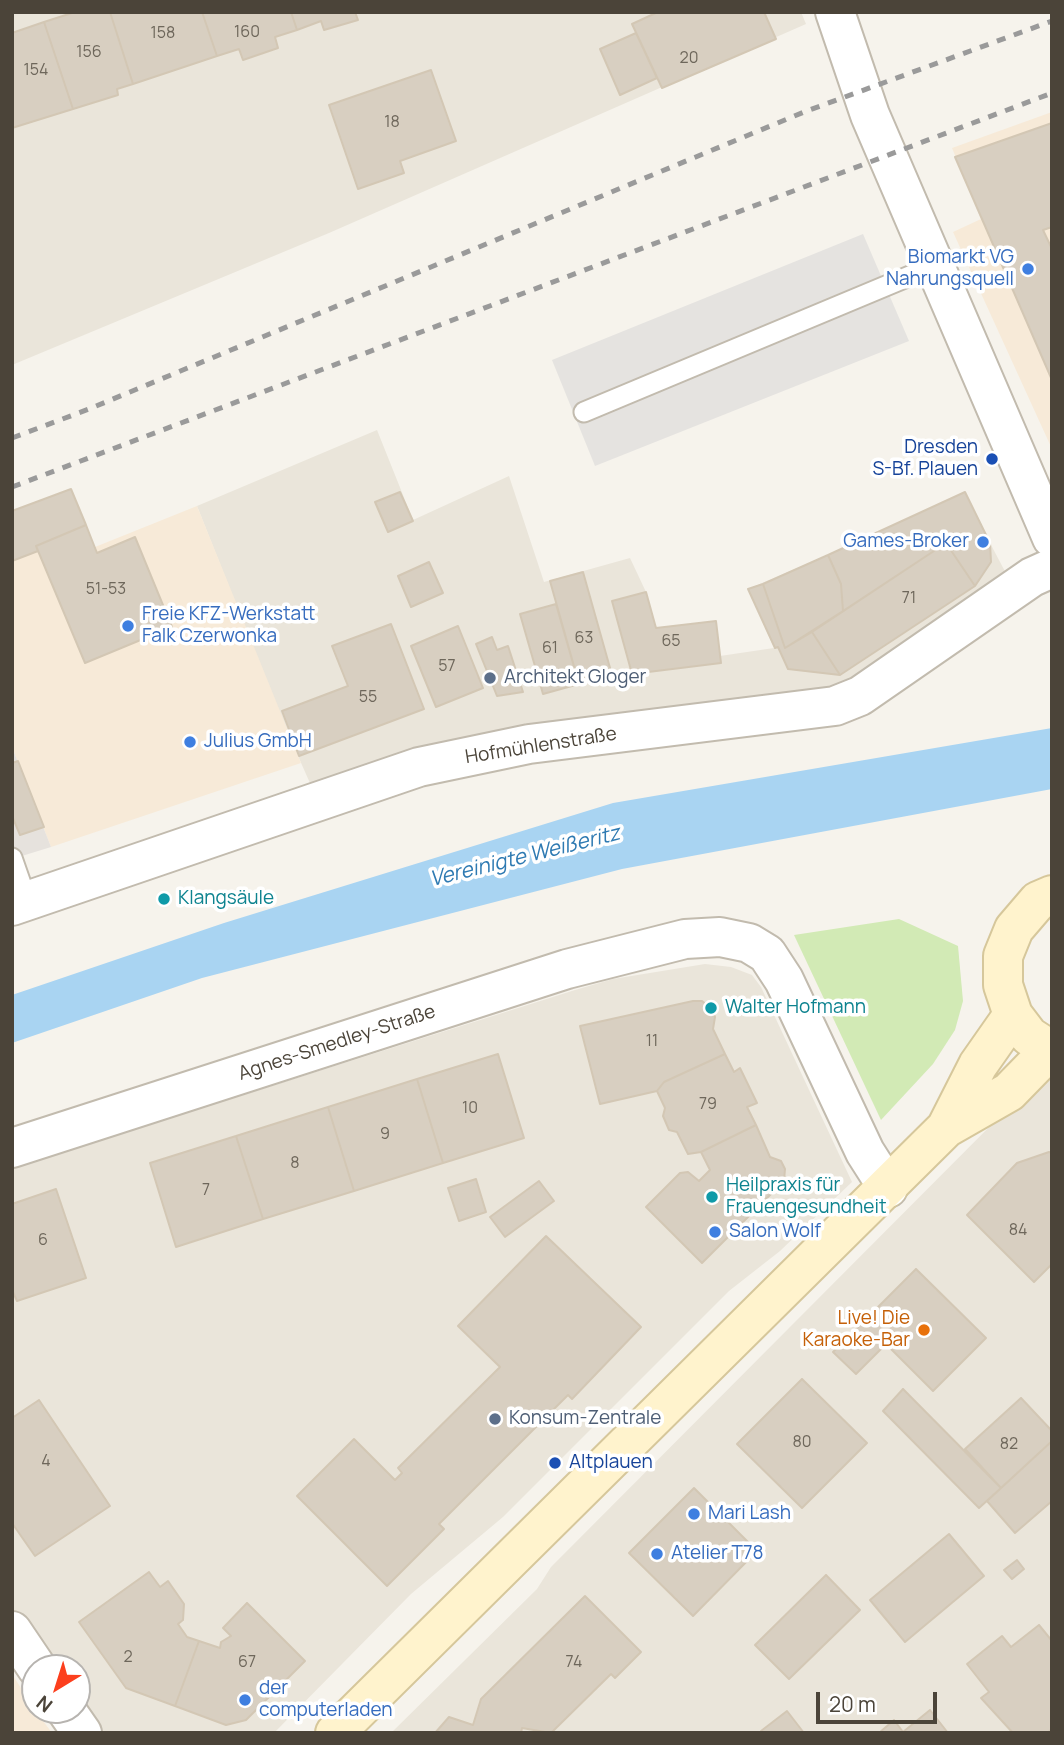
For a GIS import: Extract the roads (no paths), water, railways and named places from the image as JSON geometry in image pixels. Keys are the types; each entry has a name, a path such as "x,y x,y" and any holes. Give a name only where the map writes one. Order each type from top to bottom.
{"main road":[{"path":"335,1733 946,1128 1009,1093 1050,1051 1029,1036 1013,1015 1003,985 1003,956 1014,929 1038,901 1052,895"},
{"path":"946,1128 978,1065 1013,1015"}],"street":[{"path":"835,12 870,115 1052,538"},
{"name":"Hofmühlenstraße","path":"20,903 419,767 529,744 835,706 860,696 1032,578 1052,568"},
{"name":"Agnes-Smedley-Straße","path":"12,1148 567,969 662,944 720,937 749,943 767,954 784,980 865,1152 888,1188"},
{"path":"12,1631 28,1654"}],"lane":[{"path":"584,412 936,265"},
{"path":"12,858 20,903"}],"water":[{"name":"Vereinigte Weißeritz","path":"1052,728 1052,789 622,869 202,978 12,1043 12,995 224,923 613,803"}],"railway":[{"path":"12,438 89,409 804,112 1052,21"},
{"path":"12,487 1052,93"}],"place":[{"name":"Biomarkt VG Nahrungsquell","path":"1028,269"},
{"name":"Dresden S-Bf. Plauen","path":"992,459"},
{"name":"Games-Broker","path":"983,542"},
{"name":"Freie KFZ-Werkstatt Falk Czerwonka","path":"128,626"},
{"name":"Architekt Gloger","path":"490,678"},
{"name":"Julius GmbH","path":"190,742"},
{"name":"Klangsäule","path":"164,899"},
{"name":"Walter Hofmann","path":"711,1008"},
{"name":"Heilpraxis für Frauengesundheit","path":"712,1197"},
{"name":"Salon Wolf","path":"715,1232"},
{"name":"Live! Die Karaoke-Bar","path":"924,1330"},
{"name":"Konsum-Zentrale","path":"495,1419"},
{"name":"Altplauen","path":"555,1463"},
{"name":"Mari Lash","path":"694,1514"},
{"name":"Atelier T78","path":"657,1554"},
{"name":"der computerladen","path":"245,1700"}]}
